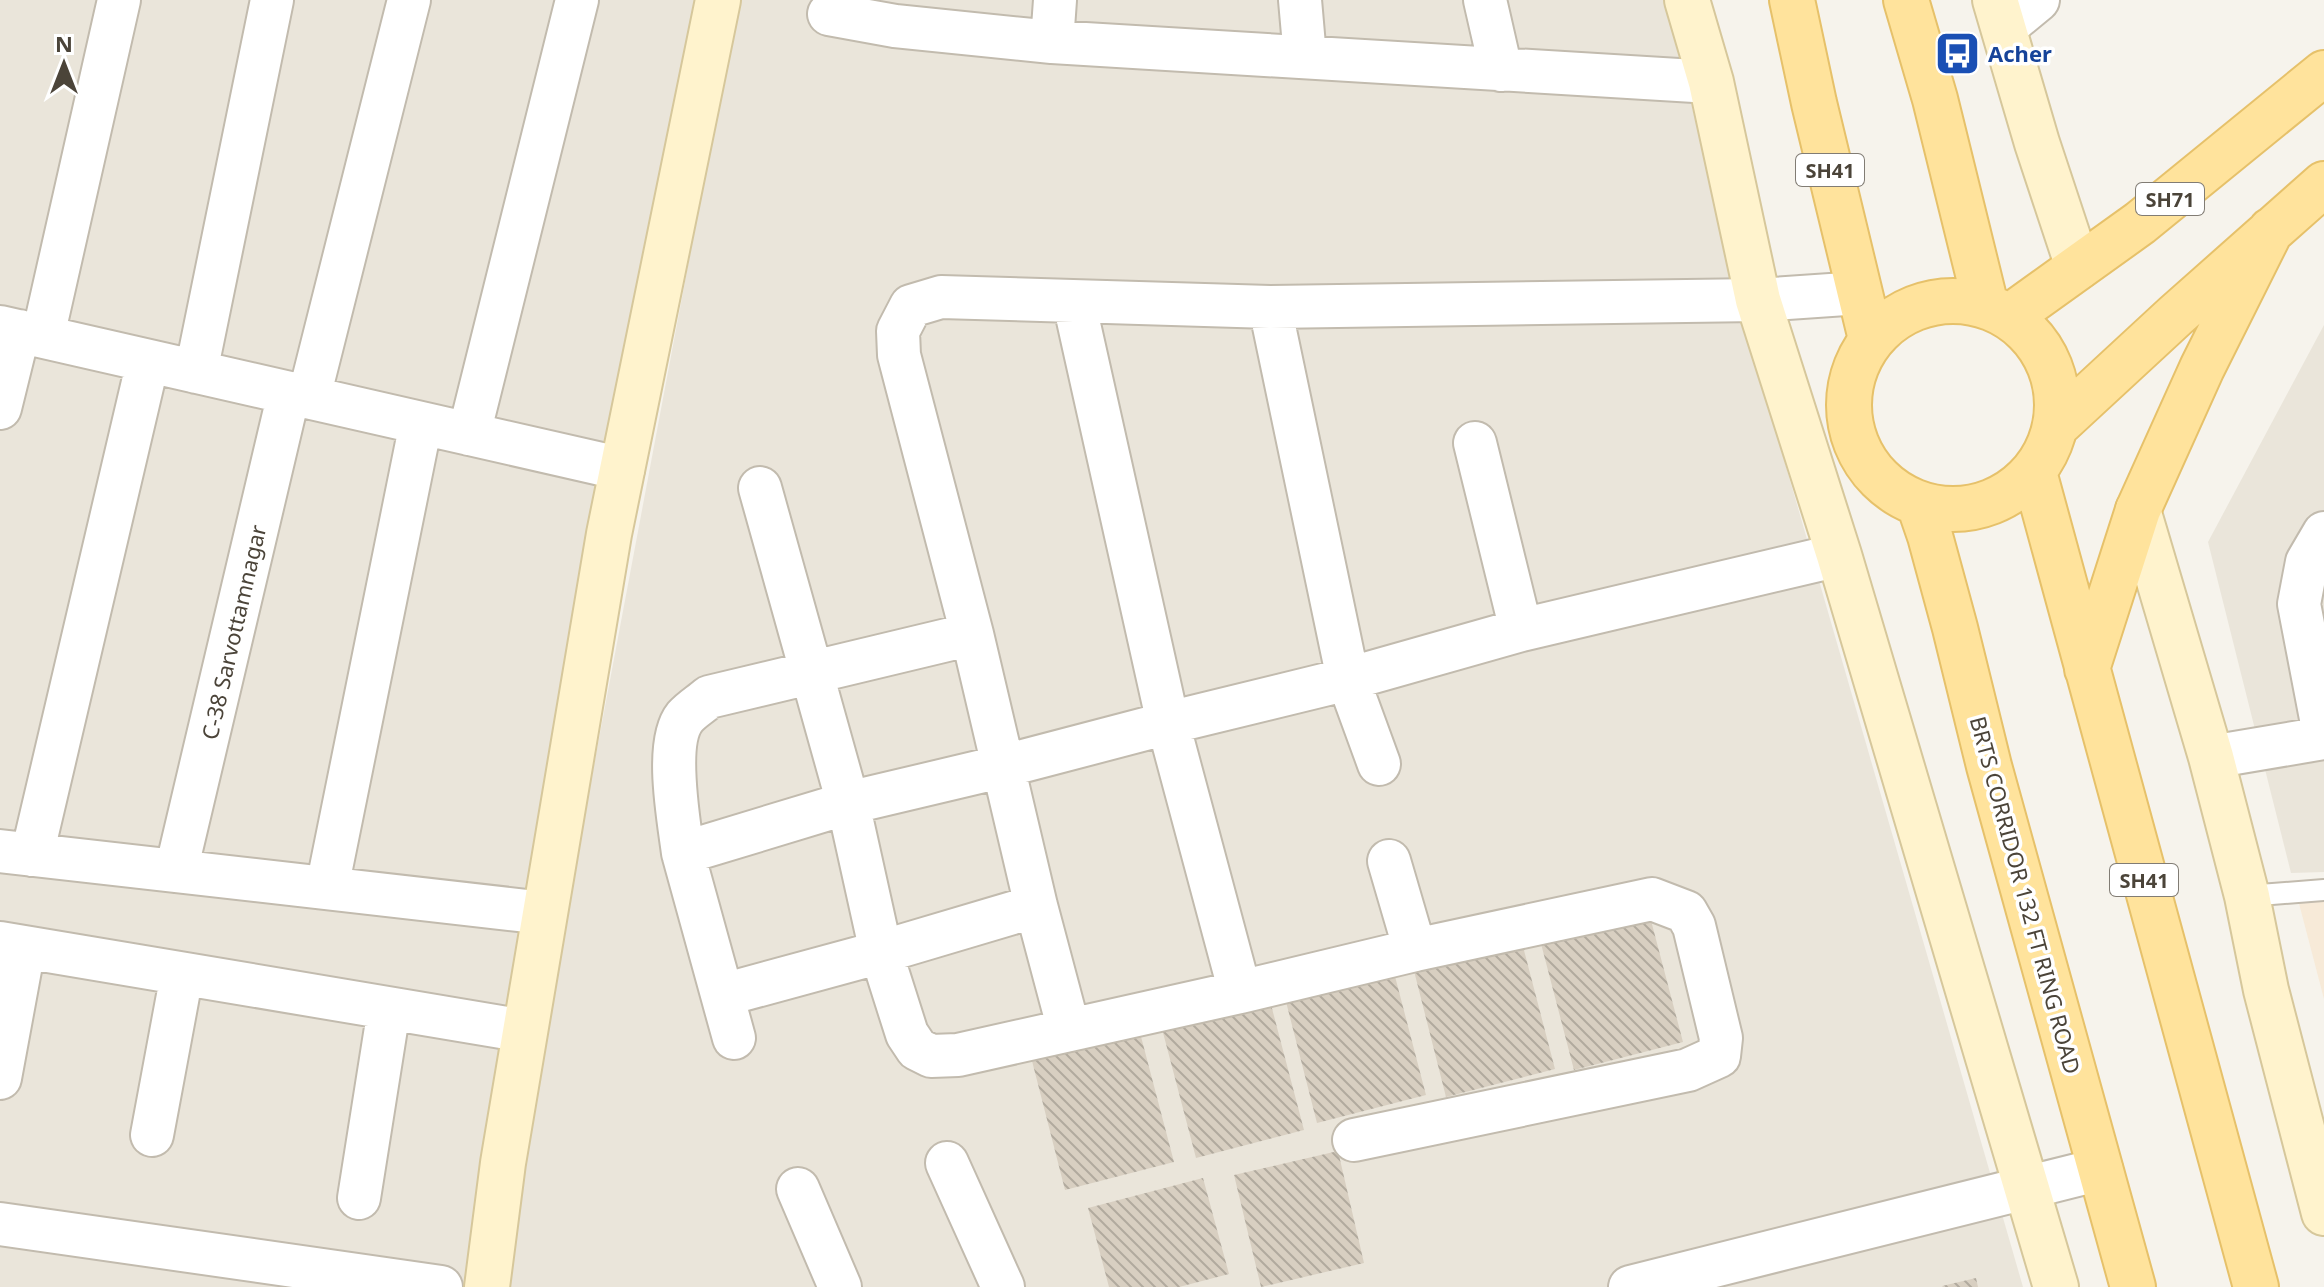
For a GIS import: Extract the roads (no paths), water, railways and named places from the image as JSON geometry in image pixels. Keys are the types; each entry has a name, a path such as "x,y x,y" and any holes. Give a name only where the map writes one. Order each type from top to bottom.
{"main road":[{"name":"SH41","path":"1792,0 1871,339"},
{"path":"1906,0 1998,311"},
{"name":"SH71","path":"1998,311 2078,267 2140,223 2324,73"},
{"path":"2056,426 2271,230 2323,188"},
{"path":"2087,669 2138,510 2202,368 2271,230"},
{"path":"1936,301 1961,301 1998,311 2029,332 2044,353 2054,376 2058,401 2056,426 2048,450 2034,472 2016,489 1994,501 1969,508 1944,509 1919,504 1896,493 1876,478 1861,457 1851,434 1848,409 1849,384 1858,360 1871,339 1889,321 1911,309 1936,301"},
{"name":"SH41","path":"2034,472 2256,1287"},
{"name":"BRTS CORRIDOR 132 FT RING ROAD","path":"1919,504 1943,582 1989,766 2133,1287"}],"street":[{"path":"0,408 119,0"},
{"path":"196,372 272,0"},
{"name":"C-38 Sarvottamnagar","path":"176,871 299,395 409,0"},
{"path":"469,434 577,0"},
{"path":"487,1287 503,1163 609,534 718,0"},
{"path":"1052,42 1055,0"},
{"path":"1300,0 1305,57"},
{"path":"1485,0 1501,70"},
{"path":"1687,0 1711,82 1758,300 1839,555 2056,1287"},
{"path":"2038,0 2000,14 2037,143 2078,267"},
{"path":"829,14 896,13 1052,42 1711,82"},
{"path":"1069,1030 1036,906 972,634 899,355 898,331 911,306 941,297 1270,307 1758,300 1860,293"},
{"path":"1074,302 1168,723 1240,992"},
{"path":"1270,307 1348,679 1379,764"},
{"path":"20,331 623,469"},
{"path":"148,361 16,853 545,913"},
{"path":"327,888 421,423"},
{"path":"1475,443 1521,630"},
{"path":"760,488 848,803 881,952 907,1034 917,1049 931,1056 958,1055 1652,899 1686,912 1694,926 1721,1038 1719,1056 1688,1070 1354,1140"},
{"path":"2138,510 2211,757 2247,896 2266,990 2324,1213"},
{"path":"2211,757 2324,736 2299,604 2307,562 2324,533"},
{"path":"683,853 848,803 1348,679 1521,630 1839,555"},
{"path":"734,1038 683,853 675,792 674,744 683,719 709,697 972,634"},
{"path":"1389,861 1415,950"},
{"path":"723,995 1036,906"},
{"path":"0,1078 12,946 525,1031"},
{"path":"152,1135 182,974"},
{"path":"359,1198 389,1009"},
{"path":"947,1163 1003,1287"},
{"path":"1630,1287 2101,1169"},
{"path":"798,1189 840,1287"},
{"path":"0,1224 283,1276 441,1287"}],"lane":[{"path":"2247,896 2324,890"}],"place":[{"name":"Acher","path":"1957,53"}]}
